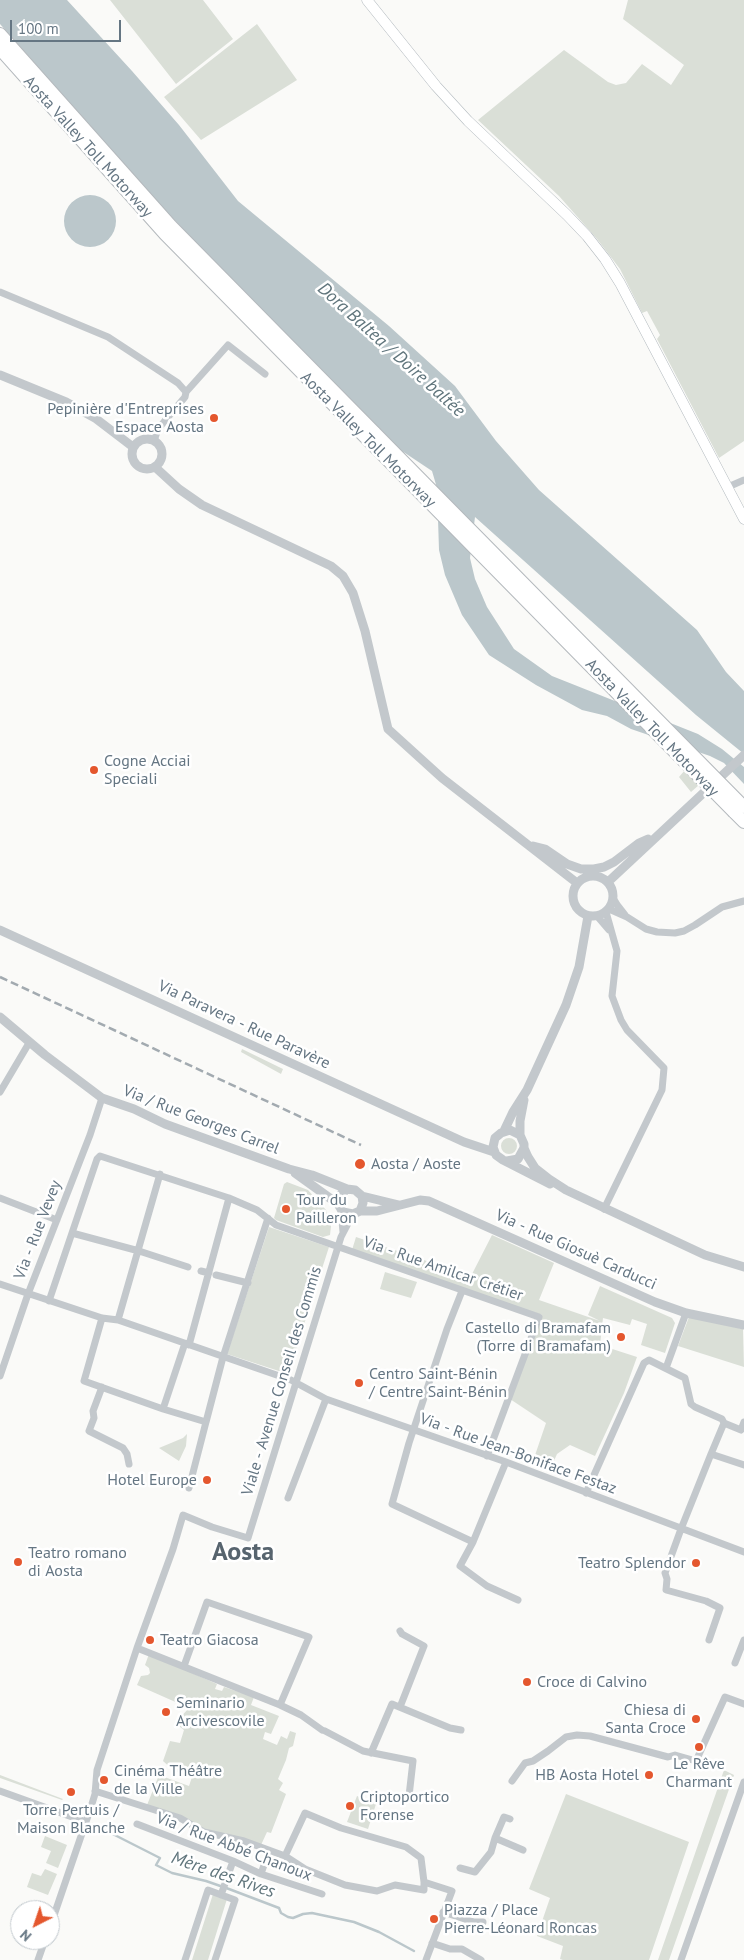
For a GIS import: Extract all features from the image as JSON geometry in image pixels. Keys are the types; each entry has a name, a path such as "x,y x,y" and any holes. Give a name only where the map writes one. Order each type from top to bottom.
{"highway":[{"name":"Aosta Valley Toll Motorway","path":"0,34 171,226 739,810 744,822"},
{"name":"Aosta Valley Toll Motorway","path":"0,49 165,234 376,448 739,810"}],"main road":[{"path":"367,0 436,86 468,121 567,215 605,259 620,283 744,519"}],"street":[{"path":"0,292 108,337 178,383 186,392"},
{"path":"154,441 158,429 185,398 186,392 228,345 265,374"},
{"path":"0,375 66,402 95,418 133,447"},
{"path":"145,439 154,441 159,445 162,456 155,467 146,469 137,465 132,457 133,447 136,443 145,439"},
{"path":"155,467 179,489 202,505 331,566 343,576 353,593 365,631 388,729 442,778 577,883"},
{"path":"728,487 744,480"},
{"path":"608,882 744,755"},
{"path":"527,844 545,849 567,864 581,869 594,869 614,862 639,843 658,834"},
{"path":"613,937 593,916 580,912 574,905 572,896 577,883 590,876 599,877 608,882 612,889 613,898 627,917"},
{"path":"604,1209 662,1090 664,1068 628,1030 621,1020 612,996 617,952 608,911 613,898"},
{"path":"593,916 608,911 627,917 646,929 674,933 684,931 722,907 744,901"},
{"path":"477,1145 495,1138 504,1131 527,1090 566,1005 593,916"},
{"name":"Via Paravera - Rue Paravère","path":"0,930 455,1138 494,1152"},
{"name":"Via / Rue Georges Carrel","path":"0,1018 87,1089 102,1098 134,1109 165,1124 289,1169"},
{"path":"0,1092 29,1043"},
{"path":"527,1090 521,1115 520,1135 528,1157 535,1168 549,1180 604,1209 705,1255 744,1267"},
{"name":"Via - Rue Vevey","path":"0,1376 28,1294 89,1138 102,1098"},
{"path":"504,1131 510,1130 520,1135"},
{"path":"495,1138 493,1147 494,1152 499,1158 566,1190"},
{"path":"507,1162 518,1158 524,1148"},
{"name":"Via - Rue Amilcar Crétier","path":"72,1234 97,1159 102,1155 229,1198 257,1210 276,1225 338,1248 539,1317 487,1456"},
{"path":"289,1169 355,1190 362,1196 399,1205"},
{"path":"289,1169 346,1214 356,1212"},
{"path":"118,1320 160,1174"},
{"path":"343,1233 339,1196 347,1189"},
{"path":"343,1233 363,1203 362,1196"},
{"path":"0,1198 57,1220"},
{"path":"163,1409 213,1274 229,1198"},
{"name":"Via - Rue Giosuè Carducci","path":"356,1212 377,1211 420,1200 429,1201 655,1302 686,1313 744,1325"},
{"path":"189,1488 223,1357 268,1218"},
{"name":"Viale - Avenue Conseil des Commis","path":"137,1648 173,1549 183,1515 212,1527 248,1538 295,1382 343,1233"},
{"path":"49,1301 72,1234 139,1251 186,1266"},
{"path":"201,1271 248,1283"},
{"name":"Via - Rue Jean-Boniface Festaz","path":"0,1284 102,1318 118,1320 295,1382 326,1399 506,1462 744,1552"},
{"path":"462,1290 447,1329 392,1504 473,1542"},
{"path":"666,1368 686,1313"},
{"path":"102,1318 84,1380 163,1409 206,1422"},
{"path":"586,1493 644,1363 649,1360 685,1378 691,1404 695,1407 718,1416 724,1423 741,1430 744,1422"},
{"path":"102,1386 93,1411 94,1418 90,1431 123,1448 127,1454 129,1464"},
{"path":"288,1498 326,1399"},
{"path":"709,1640 720,1608 706,1601 666,1590 667,1578 665,1573 724,1423"},
{"path":"711,1454 744,1464"},
{"path":"506,1462 473,1542 460,1566 487,1586 518,1600"},
{"path":"184,1666 207,1602 309,1637 280,1705"},
{"path":"400,1631 424,1646 400,1707"},
{"path":"735,1663 744,1640"},
{"path":"59,1900 86,1822 95,1791 97,1770 137,1648 301,1714 324,1731 355,1747 371,1753 413,1761 409,1796"},
{"path":"512,1781 525,1763 533,1761 566,1737 577,1735 590,1736 668,1757 676,1755 696,1761 725,1697 744,1704"},
{"path":"371,1753 392,1704 450,1728 461,1730"},
{"path":"680,1960 744,1782"},
{"path":"0,1791 86,1822"},
{"path":"95,1791 180,1818 204,1832 244,1841 270,1850 285,1856 305,1869 345,1885 377,1891 395,1885 424,1890 421,1858 406,1847 341,1828 305,1813 285,1856"},
{"path":"460,1868 475,1872 491,1852 504,1817 510,1819"},
{"name":"Via / Rue Abbé Chanoux","path":"137,1824 262,1874 322,1894"},
{"path":"495,1838 522,1850"},
{"path":"262,1874 270,1850"},
{"path":"223,1890 233,1861"},
{"path":"424,1882 452,1891 426,1960"},
{"path":"185,1960 208,1890 223,1890 235,1900 215,1960"},
{"path":"443,1912 474,1922 483,1922"},
{"path":"432,1943 450,1949 462,1949 481,1960"}],"shaded area":[{"path":"110,0 203,0 233,39 176,84"},
{"path":"628,0 744,0 744,441 719,458 657,339 660,335 647,311 642,313 620,269 597,239 559,196 478,120 564,50 608,82 616,85 626,83 642,64 671,85 684,65 623,19"},
{"path":"257,24 297,80 201,140 164,97"},
{"path":"685,770 699,785 691,792 679,777"},
{"path":"242,1049 283,1069 281,1074 241,1052"},
{"path":"506,1138 512,1138 517,1143 515,1152 506,1154 501,1149 501,1143"},
{"path":"287,1182 308,1190 326,1210 331,1226 330,1235 323,1237 274,1218 284,1184"},
{"path":"269,1227 329,1247 288,1374 227,1354"},
{"path":"492,1235 554,1263 539,1300 600,1321 588,1315 600,1286 672,1318 675,1323 665,1353 641,1345 647,1324 632,1319 630,1325 603,1318 600,1345 637,1357 624,1393 595,1456 570,1445 557,1454 550,1470 532,1464 546,1423 510,1399 542,1315 352,1250 356,1237 471,1276"},
{"path":"385,1272 417,1282 411,1298 380,1289"},
{"path":"689,1317 743,1329 744,1367 678,1346"},
{"path":"187,1434 186,1446 179,1461 159,1448 183,1438"},
{"path":"149,1654 217,1684 215,1689 222,1691 224,1687 254,1697 251,1705 279,1716 271,1734 265,1732 263,1739 277,1745 281,1736 287,1739 290,1731 296,1733 293,1746 289,1748 278,1779 283,1783 279,1790 286,1794 271,1833 267,1832 261,1845 205,1831 147,1805 159,1775 189,1786 192,1777 174,1771 163,1761 170,1741 180,1743 184,1730 175,1723 189,1708 137,1685 141,1676 150,1673 149,1668 145,1665"},
{"path":"724,1770 734,1775 669,1960 658,1960"},
{"path":"0,1775 63,1799 0,1778"},
{"path":"566,1794 689,1842 649,1960 563,1960 560,1959 563,1946 537,1936 550,1898 529,1889"},
{"path":"357,1796 376,1804 368,1829 347,1822"},
{"path":"45,1836 67,1845 58,1868 46,1863 51,1851 41,1847"},
{"path":"45,1869 57,1874 48,1895 27,1887 32,1873 41,1876"},
{"path":"213,1894 227,1899 208,1960 192,1960"}],"water":[{"name":"Dora Baltea / Doire baltée","path":"0,0 67,0 179,125 238,201 389,326 455,386 496,441 539,490 697,630 726,672 744,691 744,754 696,715 475,517 470,558 475,579 487,607 514,649 552,676 698,734 722,749 744,767 744,784 724,763 710,756 631,729 607,716 582,710 536,685 489,655 462,615 445,575 439,550 437,488 432,471 399,449 167,212 0,24"},
{"path":"90,195 100,197 108,203 114,211 116,221 114,231 108,239 100,245 90,247 80,245 72,239 66,231 64,221 66,211 72,203 80,197"}],"waterway":[{"name":"Mère des Rives","path":"93,1824 160,1858 156,1865 172,1873 229,1889 279,1908 281,1913 288,1917 293,1918 312,1913 354,1922 379,1932 414,1951"}],"railway":[{"path":"0,977 361,1145"}],"place":[{"name":"Pepinière d'Entreprises Espace Aosta","path":"214,418"},
{"name":"Cogne Acciai Speciali","path":"94,770"},
{"name":"Aosta / Aoste","path":"360,1164"},
{"name":"Tour du Pailleron","path":"286,1209"},
{"name":"Castello di Bramafam (Torre di Bramafam)","path":"621,1337"},
{"name":"Centro Saint-Bénin / Centre Saint-Bénin","path":"359,1383"},
{"name":"Hotel Europe","path":"207,1480"},
{"name":"Teatro romano di Aosta","path":"18,1562"},
{"name":"Teatro Splendor","path":"696,1563"},
{"name":"Teatro Giacosa","path":"150,1640"},
{"name":"Croce di Calvino","path":"527,1682"},
{"name":"Seminario Arcivescovile","path":"166,1712"},
{"name":"Chiesa di Santa Croce","path":"696,1719"},
{"name":"Le Rêve Charmant","path":"699,1747"},
{"name":"HB Aosta Hotel","path":"649,1775"},
{"name":"Cinéma Théâtre de la Ville","path":"104,1780"},
{"name":"Torre Pertuis / Maison Blanche","path":"71,1792"},
{"name":"Criptoportico Forense","path":"350,1806"},
{"name":"Piazza / Place Pierre-Léonard Roncas","path":"434,1919"}],"district":[{"name":"Aosta","path":"243,1553"}]}
